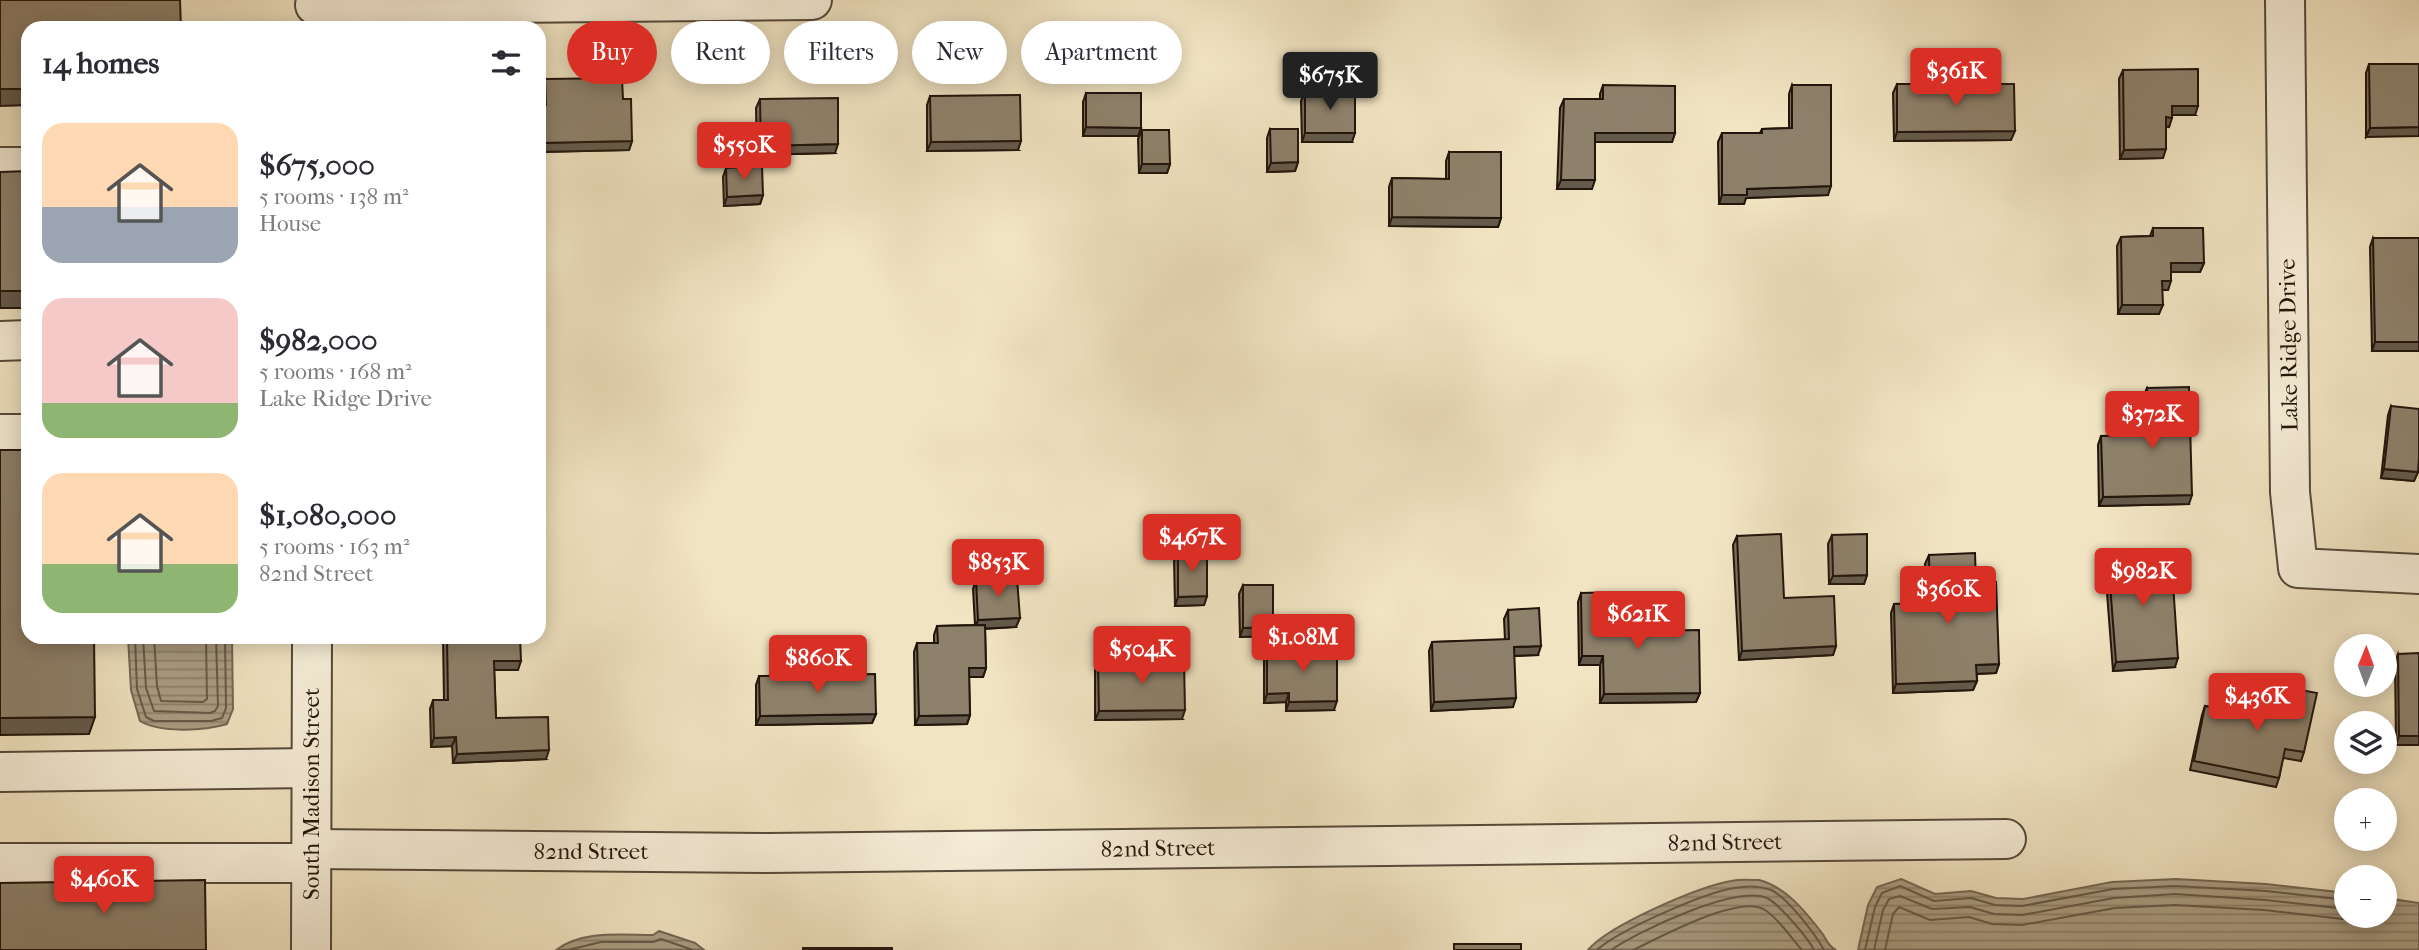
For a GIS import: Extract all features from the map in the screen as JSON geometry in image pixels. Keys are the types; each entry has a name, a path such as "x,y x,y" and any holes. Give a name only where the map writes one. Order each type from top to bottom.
{"street":[{"path":"315,11 812,0"},
{"name":"Lake Ridge Drive","path":"2285,0 2290,492 2298,568 2419,574"},
{"path":"0,167 21,167"},
{"path":"0,341 21,341"},
{"path":"0,434 21,434"},
{"name":"South Madison Street","path":"311,950 312,644"},
{"path":"0,772 311,768"},
{"name":"82nd Street","path":"0,863 311,856 2006,839"}],"water":[{"path":"128,644 232,644 233,709 227,724 182,730 149,725 140,721 131,690"},
{"path":"1901,879 1935,894 1971,891 1996,898 2023,899 2112,882 2176,879 2266,884 2334,892 2334,928 2397,928 2397,900 2419,903 2419,950 1858,950 1868,905 1877,887"},
{"path":"1759,880 1778,888 1802,908 1829,945 1836,950 1588,950 1599,940 1634,919 1677,899 1731,881"},
{"path":"659,931 695,943 704,950 556,950 590,936 653,935"}],"building":[{"path":"0,0 180,0 181,21 21,21 21,89 0,89"},
{"path":"2369,64 2419,64 2419,127 2370,128"},
{"path":"2198,69 2198,106 2172,106 2172,118 2166,117 2166,149 2124,150 2123,70"},
{"path":"546,79 567,79 567,84 622,84 623,99 631,99 632,141 546,143"},
{"path":"1897,84 2014,84 2015,131 1897,132"},
{"path":"1603,85 1675,86 1675,133 1595,133 1595,180 1561,180 1564,99 1603,99"},
{"path":"1792,85 1831,85 1831,186 1747,189 1747,195 1722,195 1722,133 1762,133 1762,129 1792,128"},
{"path":"1305,92 1355,92 1355,133 1305,133"},
{"path":"1086,93 1141,93 1141,128 1086,127"},
{"path":"1020,95 1021,141 931,142 930,96"},
{"path":"838,98 838,144 761,146 760,99"},
{"path":"1270,129 1298,129 1298,162 1271,163"},
{"path":"1142,130 1169,130 1170,164 1142,164"},
{"path":"1449,152 1501,152 1501,218 1392,217 1392,178 1449,179"},
{"path":"762,166 763,195 727,197 726,168"},
{"path":"21,171 21,291 0,291 0,172"},
{"path":"2153,228 2203,228 2204,263 2171,263 2171,281 2162,281 2163,305 2122,305 2121,237 2153,236"},
{"path":"2373,238 2419,238 2419,342 2375,342"},
{"path":"2189,387 2192,495 2103,497 2101,436 2147,435 2147,388"},
{"path":"2391,406 2419,409 2418,472 2384,469"},
{"path":"0,450 21,450 21,644 94,644 95,717 0,718"},
{"path":"1781,534 1784,598 1834,596 1836,646 1742,651 1737,536"},
{"path":"1867,534 1867,575 1833,576 1832,535"},
{"path":"1207,551 1207,596 1178,597 1178,552"},
{"path":"1975,553 1976,583 1996,582 1999,664 1976,665 1977,681 1896,684 1894,604 1930,603 1929,555"},
{"path":"2171,553 2178,658 2116,662 2108,558"},
{"path":"1017,578 1020,618 978,620 976,580"},
{"path":"1243,585 1273,585 1273,627 1243,628"},
{"path":"1623,592 1624,631 1699,630 1700,693 1604,694 1603,656 1582,656 1581,593"},
{"path":"1539,608 1541,646 1514,647 1516,698 1434,702 1432,642 1509,639 1508,610"},
{"path":"985,625 986,668 969,668 970,715 919,716 917,643 938,643 937,626"},
{"path":"447,644 520,644 521,661 494,661 496,718 548,717 549,750 457,754 456,737 434,738 433,700 448,700"},
{"path":"1337,649 1337,701 1289,702 1289,693 1267,694 1267,650"},
{"path":"2419,653 2419,736 2399,736 2398,654"},
{"path":"1184,660 1185,710 1099,711 1098,661"},
{"path":"875,674 876,714 760,716 759,676"},
{"path":"2269,684 2317,693 2304,752 2285,749 2279,778 2194,761 2205,706 2262,718"},
{"path":"205,880 206,950 0,950 0,883"},
{"path":"1454,944 1521,944 1521,950 1454,950"},
{"path":"892,948 892,950 803,950"}]}
